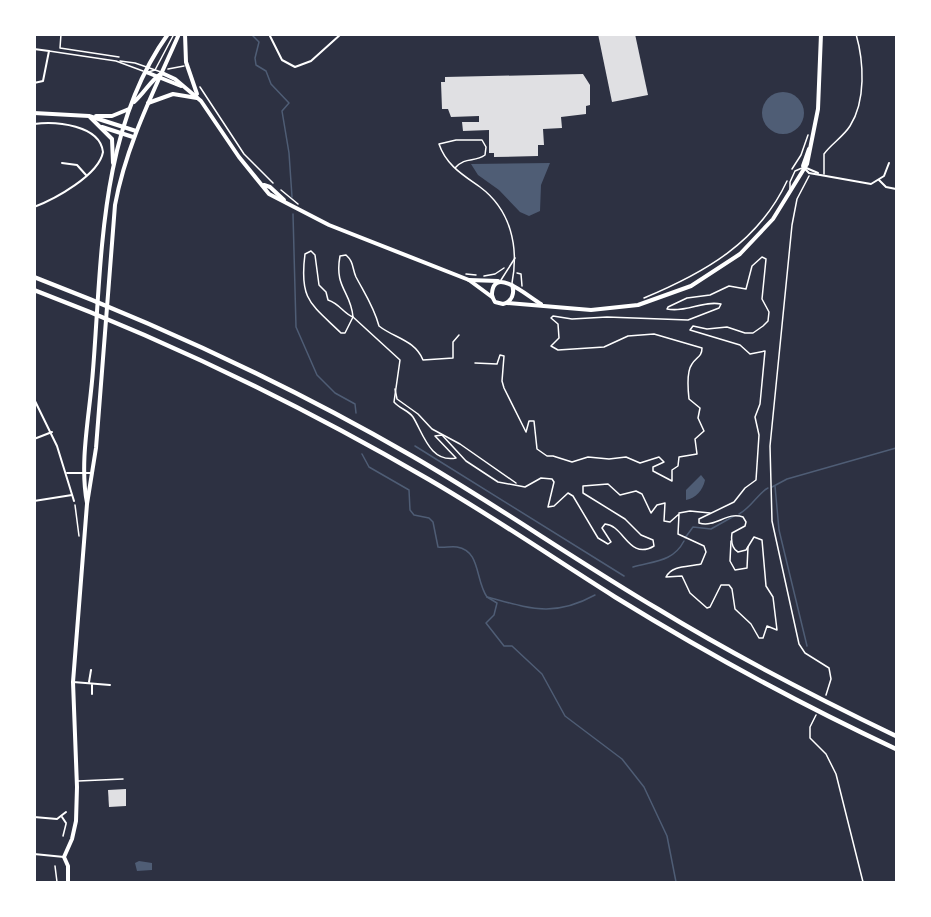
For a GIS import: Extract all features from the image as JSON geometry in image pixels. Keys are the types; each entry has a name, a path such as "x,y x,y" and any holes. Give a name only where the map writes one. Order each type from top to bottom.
{"highway":[{"path":"34,277 88,297 225,358 356,425 444,474 622,587 737,655 897,736"},
{"path":"34,290 174,347 319,418 458,497 682,637 782,692 897,749"}],"main road":[{"path":"68,882 68,866 64,857 74,832 77,781 73,682 87,504 85,473 100,276 113,170 123,134 148,70 168,34"},
{"path":"34,112 89,117 112,116 133,104 162,73 176,34"},
{"path":"185,34 186,62 198,98 242,161 264,185 269,194 330,225 469,280 499,304 542,305 580,310 612,309 642,304 683,289 719,270 748,247 790,194 803,167 807,164 819,103 821,34"},
{"path":"148,70 158,78 184,87"},
{"path":"162,73 198,98"},
{"path":"87,504 94,473 115,205 133,138 158,78"},
{"path":"148,103 173,94 198,98"},
{"path":"89,117 112,140 113,170"},
{"path":"89,117 136,131"},
{"path":"98,126 133,138"},
{"path":"469,280 500,281 512,285 542,305"},
{"path":"492,297 493,288 500,281"},
{"path":"507,303 513,294 512,285"}],"street":[{"path":"269,34 284,63 295,67 311,61 341,34"},
{"path":"34,49 49,51 43,81 34,83"},
{"path":"34,124 64,124 89,133 99,140 102,147 102,157 86,175 34,207"},
{"path":"62,163 77,165 86,175"},
{"path":"803,167 822,176 869,184 879,180 890,163"},
{"path":"879,180 886,187 897,189"},
{"path":"34,399 51,432 67,473 74,501"},
{"path":"34,439 51,432"},
{"path":"67,473 94,473"},
{"path":"34,501 72,495"},
{"path":"91,670 92,694"},
{"path":"73,682 110,685"},
{"path":"34,817 51,820 62,817 66,812"},
{"path":"62,817 66,823"},
{"path":"34,854 64,857"}],"lane":[{"path":"155,70 176,34"},
{"path":"822,176 824,154 848,128 856,110 863,62 856,34"},
{"path":"49,51 130,62 148,70 155,70"},
{"path":"116,61 162,73"},
{"path":"455,168 464,159 483,156 486,151 484,142 456,140 439,144 444,156 455,168 487,192 498,205 512,233 515,257 512,285"},
{"path":"500,281 515,257"},
{"path":"77,781 123,779"},
{"path":"63,836 66,823"},
{"path":"55,867 57,882"}],"path":[{"path":"61,34 60,48 124,58"},
{"path":"197,83 244,153 266,177 303,207"},
{"path":"639,300 697,275 744,241 776,201 801,155 810,128"},
{"path":"811,171 797,199 785,275 776,408 770,446 771,508 775,538 799,644 804,653 829,668 830,687 825,696"},
{"path":"459,336 453,342 453,358 423,360 417,349 401,337 379,326 375,310 354,271 351,259 343,254 339,260 340,285 352,308 353,317 348,331 341,333 315,311 306,296 305,254 314,253 318,283 326,292 328,300 339,304 347,315 353,317 400,360 400,374 395,386 397,399 418,414 432,429 460,444 518,484 525,487 541,478 552,479 554,482 548,507 554,506 568,493 573,496 598,538 608,544 611,542 602,528 605,524 616,526 628,544 643,549 654,546 653,540 641,535 625,519 591,500 583,493 583,486 608,484 620,495 636,491 642,494 651,513 657,505 664,503 665,523 679,514 678,512 712,513"},
{"path":"475,363 493,365 497,364 500,355 504,356 502,381 504,388 526,432 529,421 534,421 536,446 542,454 572,462 588,457 626,457 643,463 659,457 663,459 663,464 653,467 653,471 672,481 672,470 678,466 680,457 698,453 695,439 704,431 698,418 700,408 689,399 688,391 690,369 702,353 702,348 654,334 628,336 604,346 558,350 551,346 559,338 558,324 550,318 553,316 572,319 607,317 688,320 718,308 721,304 705,303 675,310 667,309 668,307 687,298 710,295 729,286 746,289 752,266 762,257 766,259 762,298 769,312 768,321 763,326 753,333 727,327 690,328 696,332 740,345 750,354 765,351 760,404 755,417 759,435 756,480 745,488 736,501 699,519 699,523 711,524 734,514 746,519 744,526 732,533 730,561 735,570 747,568 748,547"},
{"path":"463,273 484,276 495,274 503,268 521,274 521,283 525,290"},
{"path":"400,374 394,387 394,402 411,414 428,447 444,457 456,458 435,436 442,435 456,452 487,477 500,482 518,484"},
{"path":"74,501 79,536"},
{"path":"679,514 678,534 704,546 705,558 701,564 671,571 666,577 682,576 690,593 707,608 710,608 721,585 729,585 732,589 735,609 739,615 752,624 761,639 767,626 777,630 773,597 766,585 762,540 754,537 743,552 738,552 733,548 731,539"},
{"path":"816,715 809,733 811,742 826,754 836,774 863,882"}],"water":[{"path":"783,92 798,98 804,113 798,128 783,134 768,128 762,113 768,98"},
{"path":"550,163 541,185 540,211 529,216 520,212 499,190 478,175 471,164"},
{"path":"701,475 705,480 701,490 686,500 686,490"},
{"path":"139,861 152,863 152,870 137,871 135,863"}],"building":[{"path":"598,34 635,34 648,95 612,102"},
{"path":"583,74 590,85 590,105 586,106 586,114 561,117 562,128 543,129 544,145 538,145 538,156 494,157 494,153 489,153 489,130 463,131 462,122 479,122 479,116 451,117 448,109 442,109 441,82 445,82 445,77"},
{"path":"126,789 126,806 109,807 108,790"}],"waterway":[{"path":"251,34 259,42 255,58 256,65 266,71 271,84 289,103 282,111 289,153 292,197"},
{"path":"293,214 296,327 317,375 335,393 355,404 356,413"},
{"path":"415,446 624,576"},
{"path":"772,487 787,479 896,448"},
{"path":"362,454 369,467 409,490 410,510 414,515 429,518 433,522 438,547 457,547 470,554 487,597 516,605 553,609 566,607 595,595"},
{"path":"775,486 779,530 807,646"},
{"path":"739,514 768,488"},
{"path":"685,538 693,527 711,529 734,516"},
{"path":"633,567 669,557 680,548 684,541"},
{"path":"487,597 497,603 494,615 486,623 504,646 512,646 542,674 565,716 622,759 644,787 667,836 676,882"}]}
